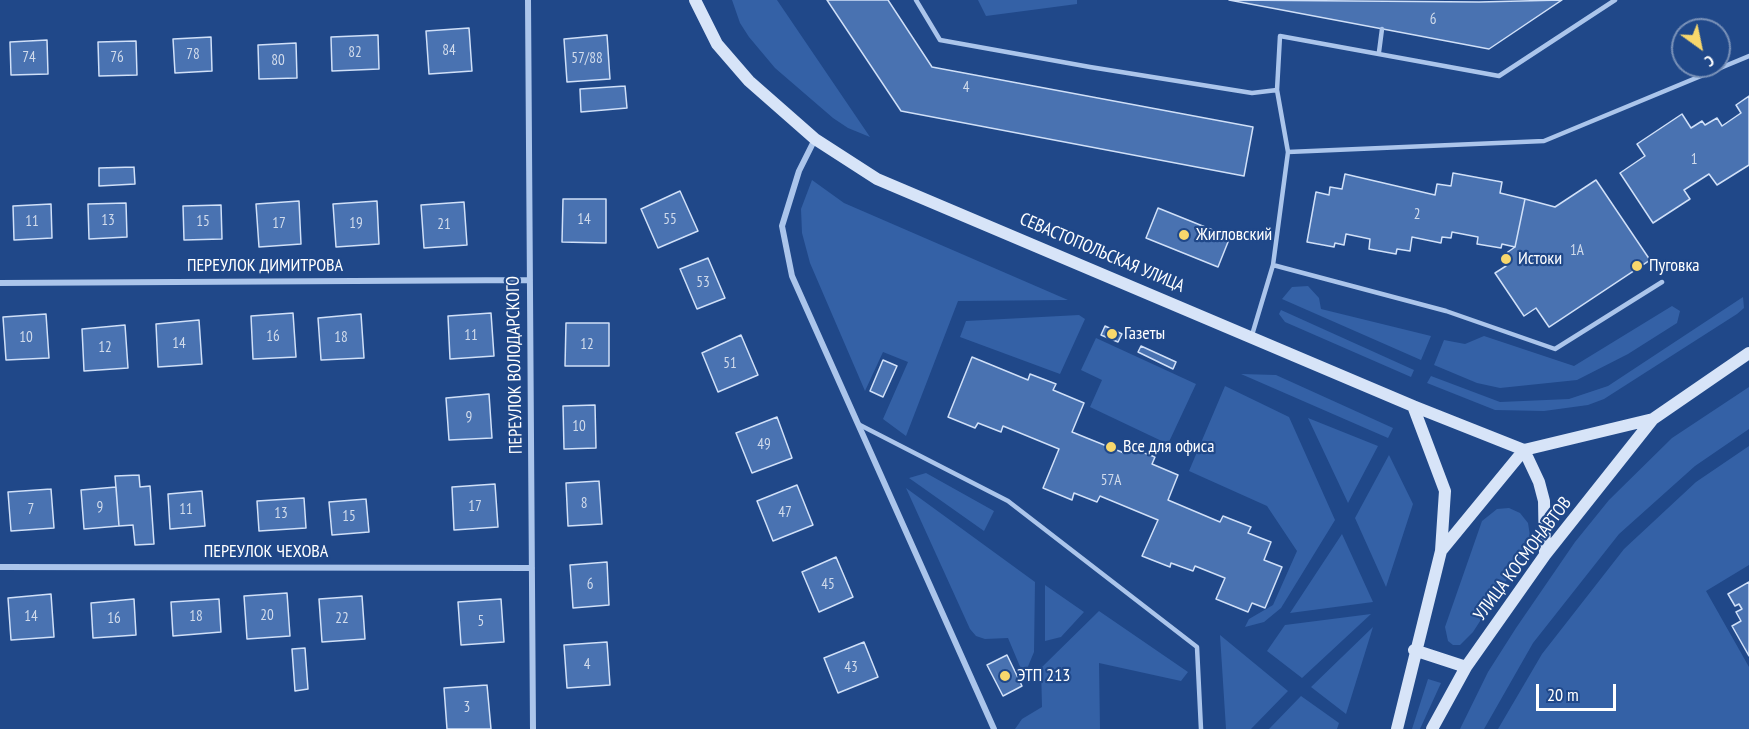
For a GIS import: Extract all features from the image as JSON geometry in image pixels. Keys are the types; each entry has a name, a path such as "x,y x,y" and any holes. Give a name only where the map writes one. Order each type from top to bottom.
{"main road":[{"name":"СЕВАСТОПОЛЬСКАЯ УЛИЦА","path":"695,0 712,35 732,63 814,139 877,179 1252,335 1413,406"},
{"name":"УЛИЦА КОСМОНАВТОВ","path":"1431,729 1466,667 1545,555 1653,418 1749,352"},
{"path":"1413,406 1524,450 1539,482 1544,501 1545,555"},
{"path":"1397,729 1414,650 1441,551 1445,491 1413,406"},
{"name":"УЛИЦА КОСМОНАВТОВ","path":"1524,450 1653,418"},
{"path":"1441,551 1524,450"},
{"path":"1414,650 1466,667"}],"street":[{"name":"ПЕРЕУЛОК ВОЛОДАРСКОГО","path":"528,0 534,729"},
{"path":"814,139 799,171 782,226 792,276 994,729"},
{"name":"ПЕРЕУЛОК ДИМИТРОВА","path":"0,283 530,280"},
{"name":"ПЕРЕУЛОК ЧЕХОВА","path":"0,567 532,568"}],"lane":[{"path":"916,0 940,40 1090,68 1252,93 1277,90"},
{"path":"1252,335 1273,265 1288,152 1277,90 1280,36 1499,75 1615,0"},
{"path":"1379,52 1382,29"},
{"path":"1288,152 1544,141 1749,56"},
{"path":"1273,265 1446,311 1555,349 1662,282"},
{"path":"858,424 1008,501 1197,647 1201,729"}],"shaded area":[{"path":"732,0 777,0 870,137 848,128 833,118 775,68 740,23"},
{"path":"978,0 1077,0 1077,4 986,16"},
{"path":"812,180 844,203 1068,300 958,301 906,436 883,419 908,362 883,352 865,391 810,263 802,233 801,209"},
{"path":"1308,286 1319,298 1321,309 1431,336 1421,360 1282,299 1292,287"},
{"path":"1743,297 1744,308 1737,314 1604,399 1588,405 1544,411 1495,410 1427,383 1431,376 1500,402 1569,399 1608,386"},
{"path":"1672,306 1680,311 1677,323 1628,354 1577,380 1500,388 1477,383 1434,365 1444,340 1465,344 1484,336 1574,366"},
{"path":"1281,310 1414,370 1411,377 1285,322 1279,314"},
{"path":"1079,315 1085,319 1060,374 960,337 966,321"},
{"path":"1096,338 1196,384 1168,444 1090,407 1102,380 1081,370"},
{"path":"1241,374 1276,375 1393,428 1388,438"},
{"path":"1225,386 1289,417 1335,520 1281,608 1264,622 1245,627 1249,619 1273,605 1297,551 1267,506 1189,471"},
{"path":"1749,387 1749,429 1695,466 1619,534 1533,643 1484,729 1460,729 1488,672 1516,628 1575,542 1609,500 1672,438"},
{"path":"1308,418 1378,446 1348,503"},
{"path":"1749,446 1749,565 1706,591 1749,667 1749,729 1498,729 1542,654 1624,549 1696,482"},
{"path":"1389,455 1413,504 1386,587 1355,518"},
{"path":"926,473 994,511 984,531 909,478"},
{"path":"906,488 1035,582 1034,652 1024,676 1008,638 985,639 976,636 970,629"},
{"path":"1509,508 1520,513 1528,523 1530,536 1526,550 1473,632 1460,645 1453,645 1448,641 1445,627 1482,521 1497,509"},
{"path":"1342,534 1373,602 1290,613"},
{"path":"1045,585 1084,612 1061,637 1045,641"},
{"path":"1099,611 1188,672 1181,681 1099,663 1100,729 1015,729 1022,719 1042,707 1041,668"},
{"path":"1371,614 1302,678 1267,651 1285,625"},
{"path":"1373,627 1346,714 1311,687"},
{"path":"1220,635 1288,691 1251,729 1226,729"},
{"path":"1428,679 1441,683 1420,729 1412,729"},
{"path":"1301,696 1339,723 1337,729 1269,729"}],"building":[{"path":"827,0 888,0 932,67 1253,127 1244,176 901,111"},
{"path":"1229,0 1479,2 1562,0 1489,49"},
{"path":"469,28 472,71 429,74 426,31"},
{"path":"378,35 379,69 332,71 331,37"},
{"path":"607,35 610,79 567,82 564,39"},
{"path":"211,37 212,71 175,73 173,39"},
{"path":"47,40 48,74 11,75 10,42"},
{"path":"136,41 137,75 99,76 98,42"},
{"path":"296,43 297,78 259,79 258,45"},
{"path":"625,86 627,108 581,112 580,89"},
{"path":"1749,96 1749,165 1717,185 1709,174 1684,190 1690,199 1653,223 1620,173 1645,156 1637,144 1682,114 1691,128 1702,121 1705,125 1717,118 1722,126 1741,113 1736,105"},
{"path":"134,167 135,184 99,186 99,168"},
{"path":"1453,173 1502,182 1500,193 1525,199 1515,247 1502,244 1501,248 1477,244 1478,237 1452,232 1451,238 1442,237 1441,243 1412,237 1410,251 1397,249 1396,254 1369,249 1370,239 1346,234 1344,245 1335,243 1334,247 1307,242 1316,192 1329,195 1330,187 1342,189 1345,174 1435,195 1437,184 1451,186"},
{"path":"1596,180 1650,260 1549,327 1536,308 1524,316 1495,273 1506,266 1505,254 1515,247 1525,199 1555,207"},
{"path":"680,191 698,231 658,248 641,209"},
{"path":"563,199 606,199 606,243 562,242"},
{"path":"299,201 301,244 259,247 256,204"},
{"path":"377,201 379,244 336,247 333,204"},
{"path":"464,202 467,245 424,248 421,205"},
{"path":"126,203 127,237 89,239 88,204"},
{"path":"51,204 52,238 14,240 13,206"},
{"path":"221,205 222,239 184,240 183,206"},
{"path":"1158,208 1230,237 1218,267 1146,238"},
{"path":"708,258 725,298 697,309 680,269"},
{"path":"293,313 296,357 253,359 251,316"},
{"path":"491,313 494,356 450,359 448,316"},
{"path":"46,314 49,358 6,360 3,317"},
{"path":"361,314 364,358 321,360 318,318"},
{"path":"199,320 202,364 158,367 156,324"},
{"path":"566,323 609,323 609,366 565,366"},
{"path":"125,325 128,368 84,371 82,329"},
{"name":"Газеты","path":"1105,326 1122,334 1118,342 1101,335"},
{"path":"741,335 758,375 718,392 702,353"},
{"path":"1141,346 1176,362 1173,369 1138,352"},
{"path":"972,357 1028,380 1030,374 1056,384 1053,390 1084,403 1072,432 1124,453 1126,446 1155,457 1152,464 1178,475 1168,500 1220,522 1223,516 1251,527 1248,533 1271,542 1264,560 1282,567 1265,608 1252,603 1248,612 1216,599 1225,578 1195,566 1193,571 1171,563 1170,567 1142,556 1158,520 1100,496 1097,502 1074,493 1072,500 1043,488 1059,449 1003,426 1001,432 978,423 975,428 948,417"},
{"path":"883,360 897,366 883,397 870,391"},
{"path":"489,394 492,438 449,440 446,398"},
{"path":"595,405 596,448 564,449 563,406"},
{"path":"777,417 792,458 752,473 736,433"},
{"path":"139,475 140,487 150,486 154,544 135,545 133,525 119,526 115,476"},
{"path":"599,481 602,524 568,526 566,483"},
{"path":"495,484 498,527 454,530 452,487"},
{"path":"797,485 813,525 773,541 757,501"},
{"path":"116,487 119,526 84,529 81,490"},
{"path":"51,489 54,528 11,531 8,492"},
{"path":"202,491 205,526 170,529 168,494"},
{"path":"304,498 306,528 259,531 257,501"},
{"path":"366,499 369,532 332,535 329,502"},
{"path":"836,557 853,597 819,612 802,572"},
{"path":"607,562 609,605 573,608 570,565"},
{"path":"1749,582 1749,656 1732,626 1741,621 1736,612 1742,609 1739,604 1735,606 1728,594"},
{"path":"287,593 290,636 247,639 244,596"},
{"path":"51,594 54,637 11,640 8,598"},
{"path":"362,596 365,639 322,642 319,599"},
{"path":"134,599 136,635 93,638 91,603"},
{"path":"219,599 221,632 173,636 171,602"},
{"path":"501,599 504,642 461,645 458,602"},
{"path":"607,642 610,685 567,688 564,645"},
{"path":"864,642 878,677 838,693 824,658"},
{"path":"305,648 308,689 295,691 292,649"},
{"name":"ЭТП 213","path":"1007,655 1022,686 1003,696 987,665"},
{"path":"487,685 491,729 447,729 444,688"}],"place":[{"name":"Жигловский","path":"1184,235"},
{"name":"Истоки","path":"1506,259"},
{"name":"Пуговка","path":"1637,266"},
{"name":"Газеты","path":"1112,334"},
{"name":"Все для офиса","path":"1111,447"},
{"name":"ЭТП 213","path":"1005,676"}]}
